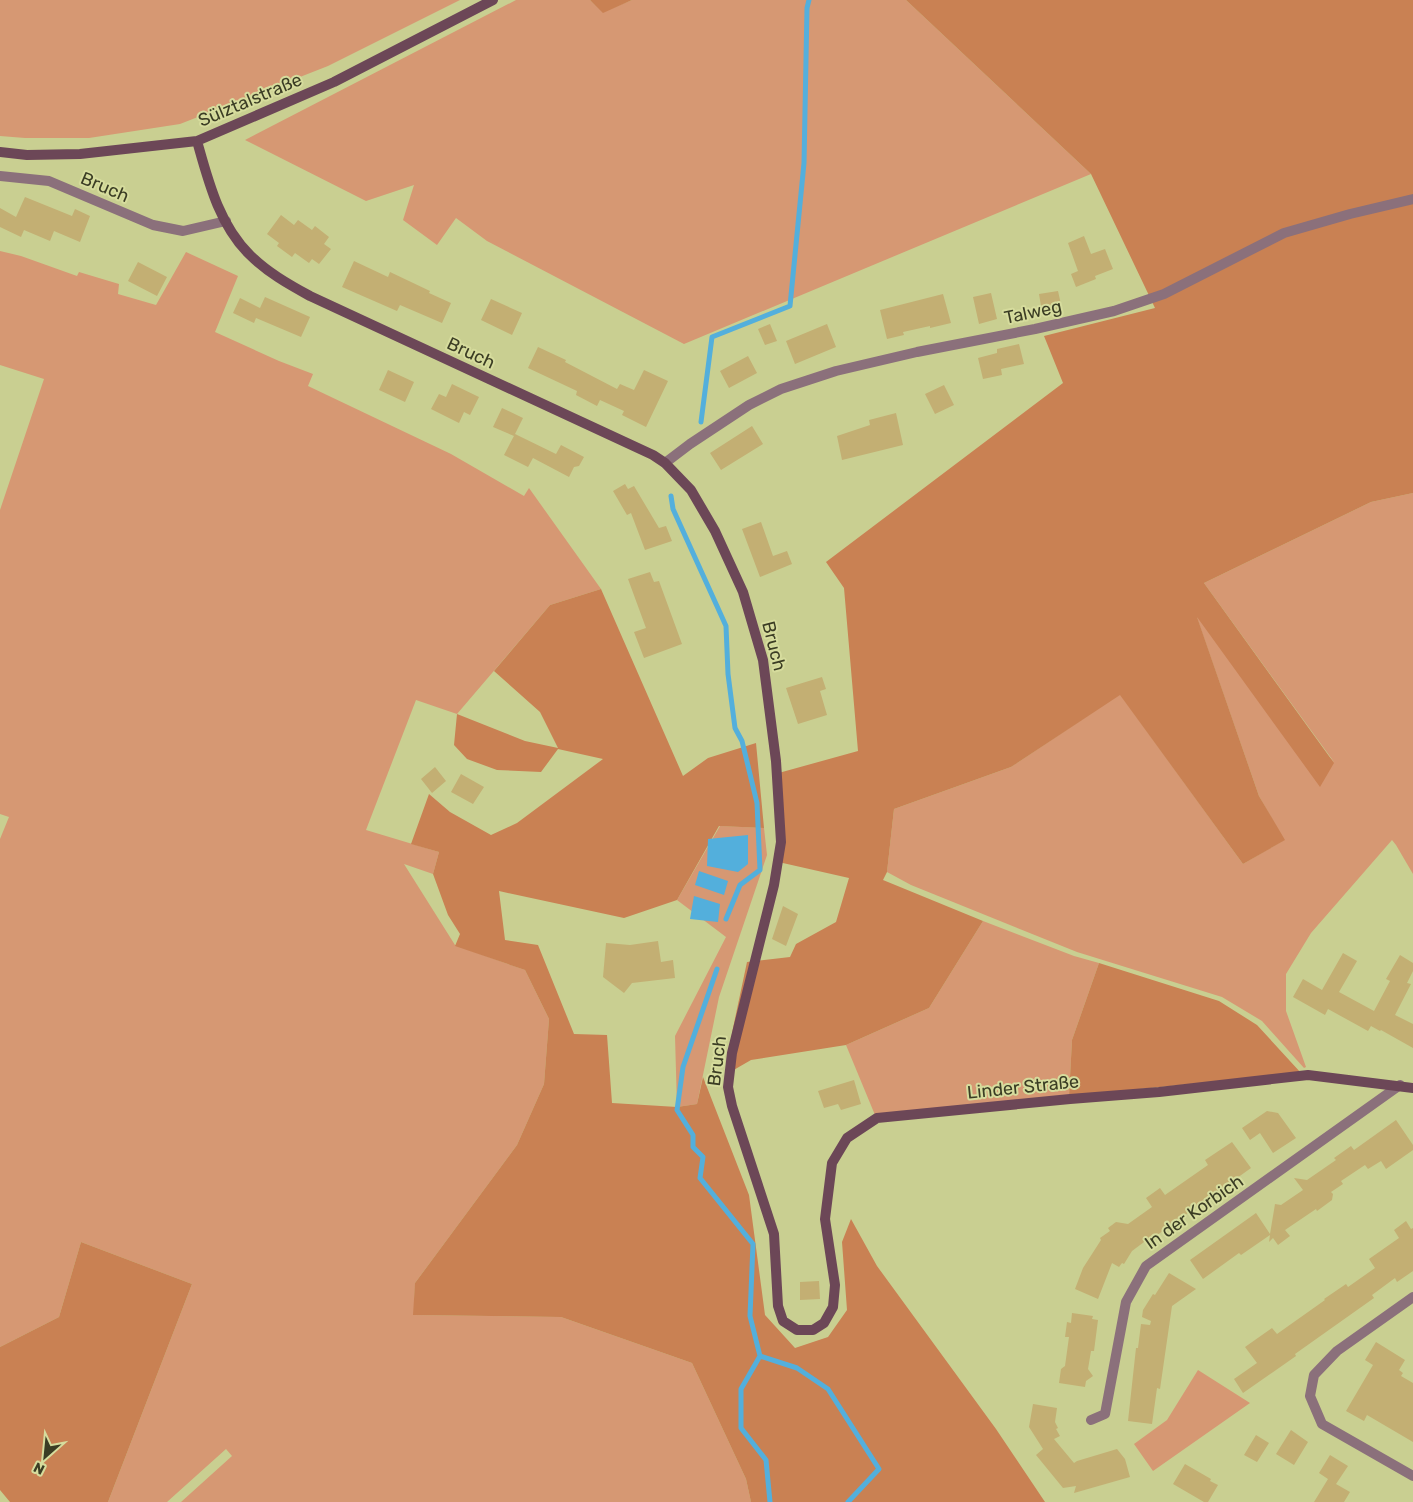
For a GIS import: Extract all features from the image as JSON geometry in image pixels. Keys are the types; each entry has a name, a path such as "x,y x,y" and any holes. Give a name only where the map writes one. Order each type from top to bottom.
{"street":[{"name":"Sülztalstraße","path":"0,152 80,154 197,141 334,82 493,0"},
{"name":"Bruch","path":"197,141 209,183 226,221 240,245 282,281 653,455 665,463 691,490 716,531 743,592 763,660 776,761 780,842 774,885 732,1053 728,1087 732,1106 774,1234 778,1306 783,1321 797,1330 813,1330"},
{"name":"Bruch","path":"0,176 49,181 153,225 183,230 226,221"},
{"name":"Talweg","path":"665,463 749,405 781,389 836,371 899,356 1114,311 1164,294 1284,233 1350,214 1413,199"},
{"name":"Linder Straße","path":"813,1330 824,1323 833,1307 835,1285 826,1219 832,1163 847,1138 877,1118 1159,1092 1308,1075 1413,1088"},
{"name":"In der Korbich","path":"1091,1420 1105,1414 1126,1302 1146,1266 1400,1085"},
{"path":"1413,1298 1337,1351 1314,1375 1310,1396 1322,1424 1413,1476"}],"shaded area":[{"path":"0,0 460,0 328,66 180,124 89,138 25,138 0,136"},
{"path":"516,0 590,0 603,12 632,0 906,0 1091,174 684,344 487,241 456,218 437,245 403,220 414,185 366,201 245,140"},
{"path":"590,0 632,0 603,13"},
{"path":"906,0 1413,0 1413,493 1371,502 1204,583 1334,763 1320,787 1197,617 1259,796 1285,840 1243,864 1120,695 1011,767 894,809 887,872 883,880 983,921 929,1008 846,1045 751,1060 725,1075 747,962 790,957 796,944 836,922 849,878 774,861 778,844 775,774 858,751 844,588 826,562 1063,383 1044,336 1155,308 1091,174"},
{"path":"0,251 21,256 77,276 79,272 119,284 118,294 156,305 186,252 238,276 215,332 313,374 308,386 451,454 524,496 529,488 601,589 550,605 457,714 416,700 366,830 439,852 433,874 404,864 455,945 525,970 549,1019 544,1084 517,1145 415,1283 414,1315 561,1317 692,1363 746,1479 751,1502 181,1502 232,1456 226,1449 167,1502 108,1502 192,1284 81,1242 59,1317 0,1347 0,839 9,817 0,814 0,510 44,379 0,365"},
{"path":"1413,493 1413,874 1392,840 1311,933 1286,974 1286,1011 1306,1067 1304,1068 1262,1021 1222,997 1077,952 911,885 887,872 894,809 1011,767 1120,694 1243,864 1284,840 1259,796 1196,615 1334,762 1204,583 1371,502"},
{"path":"601,589 683,776 708,758 756,743 764,828 719,826 677,900 624,918 499,891 505,940 538,945 574,1034 607,1035 612,1103 677,1107 697,1104 703,1077 749,1195 765,1315 795,1348 828,1337 847,1310 842,1242 851,1219 877,1266 996,1429 1045,1502 751,1502 746,1479 692,1363 561,1317 413,1315 415,1283 517,1145 544,1084 549,1019 525,970 455,946 460,934 448,915 433,874 439,852 411,844 429,794 450,812 491,835 517,823 603,759 558,749 541,772 497,770 467,759 454,745 457,714 525,741 558,748 540,712 494,671 550,605"},
{"path":"720,826 764,828 767,855 719,997 697,1104 677,1107 675,1036 726,937 677,900"},
{"path":"983,921 1074,956 1099,963 1072,1040 1069,1096 875,1115 846,1045 929,1008"},
{"path":"1099,963 1219,1001 1257,1025 1301,1073 1069,1096 1072,1040"},
{"path":"81,1242 192,1284 108,1502 10,1502 0,1490 0,1347 59,1317"},
{"path":"1198,1370 1250,1403 1153,1471 1134,1444 1167,1420"}],"water":[{"path":"748,835 748,864 738,872 707,866 708,839"},
{"path":"699,871 728,881 724,895 695,885"},
{"path":"694,896 720,904 718,922 690,919"}],"building":[{"path":"25,197 72,216 75,209 90,216 80,242 54,231 50,241 24,230 21,237 0,227 0,208 16,217"},
{"path":"281,215 294,225 298,220 312,230 315,226 329,237 324,244 331,249 319,264 312,259 309,263 295,253 292,257 277,246 279,243 267,234"},
{"path":"1084,236 1091,254 1105,249 1113,269 1095,276 1096,279 1076,287 1071,274 1078,271 1068,243"},
{"path":"354,261 388,277 390,272 451,303 442,323 400,305 397,311 342,287"},
{"path":"138,262 167,277 157,296 128,281"},
{"path":"1058,291 1062,309 1042,312 1039,294"},
{"path":"991,293 997,319 979,324 973,297"},
{"path":"943,294 951,323 903,332 904,335 887,339 880,310"},
{"path":"265,297 310,317 301,337 256,318 254,323 233,313 240,298 260,308"},
{"path":"491,299 522,313 512,335 481,320"},
{"path":"770,324 777,341 765,345 758,329"},
{"path":"827,324 836,347 795,364 786,341"},
{"path":"1019,344 1024,364 1001,369 1002,375 983,379 978,358 997,353 997,349"},
{"path":"538,347 566,360 565,362 617,389 620,384 634,390 644,370 668,381 646,427 622,415 624,411 600,400 597,406 576,395 577,391 528,368"},
{"path":"748,356 757,373 729,388 720,371"},
{"path":"388,370 414,382 405,402 379,390"},
{"path":"452,384 479,397 470,415 464,412 459,423 431,409 439,394 446,397"},
{"path":"944,385 954,405 935,414 925,394"},
{"path":"502,408 523,418 514,436 493,427"},
{"path":"896,413 903,445 842,460 837,436 870,425 869,420"},
{"path":"752,426 763,444 721,470 710,453"},
{"path":"515,434 556,454 561,445 584,457 579,466 574,467 569,477 533,458 528,467 504,455"},
{"path":"625,484 628,489 634,486 659,528 666,526 672,541 645,550 631,513 627,515 613,491"},
{"path":"761,522 773,556 787,551 792,564 760,577 742,529"},
{"path":"650,572 654,582 659,581 682,644 644,658 634,632 646,628 628,579"},
{"path":"822,677 826,689 820,691 827,715 798,724 786,688"},
{"path":"435,767 446,781 432,793 421,779"},
{"path":"461,774 484,787 473,804 451,792"},
{"path":"783,906 798,914 786,946 772,939"},
{"path":"658,941 661,962 673,960 675,978 632,983 624,993 603,977 606,943 630,945"},
{"path":"1343,953 1357,961 1339,992 1374,1011 1390,981 1386,979 1400,955 1413,963 1413,971 1407,983 1411,984 1395,1015 1413,1024 1413,1048 1371,1026 1368,1031 1328,1009 1325,1015 1293,997 1303,979 1322,990"},
{"path":"854,1080 861,1104 841,1110 838,1104 824,1108 818,1091"},
{"path":"1267,1111 1278,1113 1296,1138 1273,1153 1260,1133 1250,1140 1242,1128"},
{"path":"1396,1120 1413,1145 1413,1150 1386,1169 1381,1161 1368,1169 1365,1165 1341,1181 1343,1184 1331,1192 1333,1194 1332,1200 1285,1230 1290,1236 1278,1245 1273,1238 1269,1242 1270,1235 1241,1255 1239,1253 1203,1279 1190,1260 1256,1213 1270,1234 1275,1204 1281,1205 1303,1190 1294,1178 1307,1180 1336,1160 1334,1158 1351,1146 1354,1150"},
{"path":"1232,1142 1251,1168 1132,1251 1124,1264 1122,1263 1119,1267 1112,1263 1098,1299 1075,1289 1083,1268 1101,1240 1100,1238 1110,1231 1108,1228 1116,1222 1128,1224 1152,1207 1146,1198 1160,1188 1165,1195 1208,1165 1205,1160"},
{"path":"1406,1221 1411,1229 1413,1228 1413,1271 1397,1282 1395,1278 1372,1295 1374,1298 1243,1393 1234,1379 1257,1363 1245,1347 1272,1328 1277,1334 1346,1284 1348,1287 1375,1268 1369,1259 1399,1238 1394,1230"},
{"path":"1169,1273 1196,1289 1172,1306 1160,1389 1157,1388 1152,1424 1128,1421 1136,1348 1138,1348 1141,1324 1150,1325 1151,1321 1142,1317 1143,1310"},
{"path":"819,1281 820,1299 800,1300 800,1282"},
{"path":"1072,1313 1093,1316 1092,1319 1098,1320 1094,1351 1091,1351 1088,1369 1093,1376 1086,1381 1085,1387 1059,1383 1061,1369 1065,1366 1069,1337 1065,1337 1067,1322 1071,1323"},
{"path":"1376,1342 1405,1360 1399,1370 1403,1373 1401,1376 1413,1383 1413,1442 1367,1415 1364,1421 1346,1411 1373,1365 1365,1360"},
{"path":"1033,1404 1057,1408 1055,1422 1060,1436 1054,1439 1074,1463 1117,1449 1125,1459 1130,1477 1074,1493 1076,1486 1063,1488 1036,1455 1043,1449 1029,1427"},
{"path":"1291,1430 1308,1442 1294,1465 1276,1454"},
{"path":"1256,1435 1269,1443 1257,1462 1244,1455"},
{"path":"1330,1455 1348,1466 1336,1484 1350,1492 1344,1502 1314,1502 1328,1479 1319,1473"},
{"path":"1185,1464 1218,1485 1208,1502 1204,1502 1173,1484"}],"waterway":[{"path":"701,422 712,337 790,306 804,163 807,8 809,0"},
{"path":"671,496 673,509 726,626 728,674 735,728 742,741 757,803 760,870 740,885 726,919"},
{"path":"717,969 683,1067 677,1110 693,1135 693,1147 703,1157 700,1178 753,1244 750,1316 760,1356 741,1389 741,1428 766,1460 770,1502"},
{"path":"760,1356 797,1368 828,1389 879,1469 848,1502"}]}
